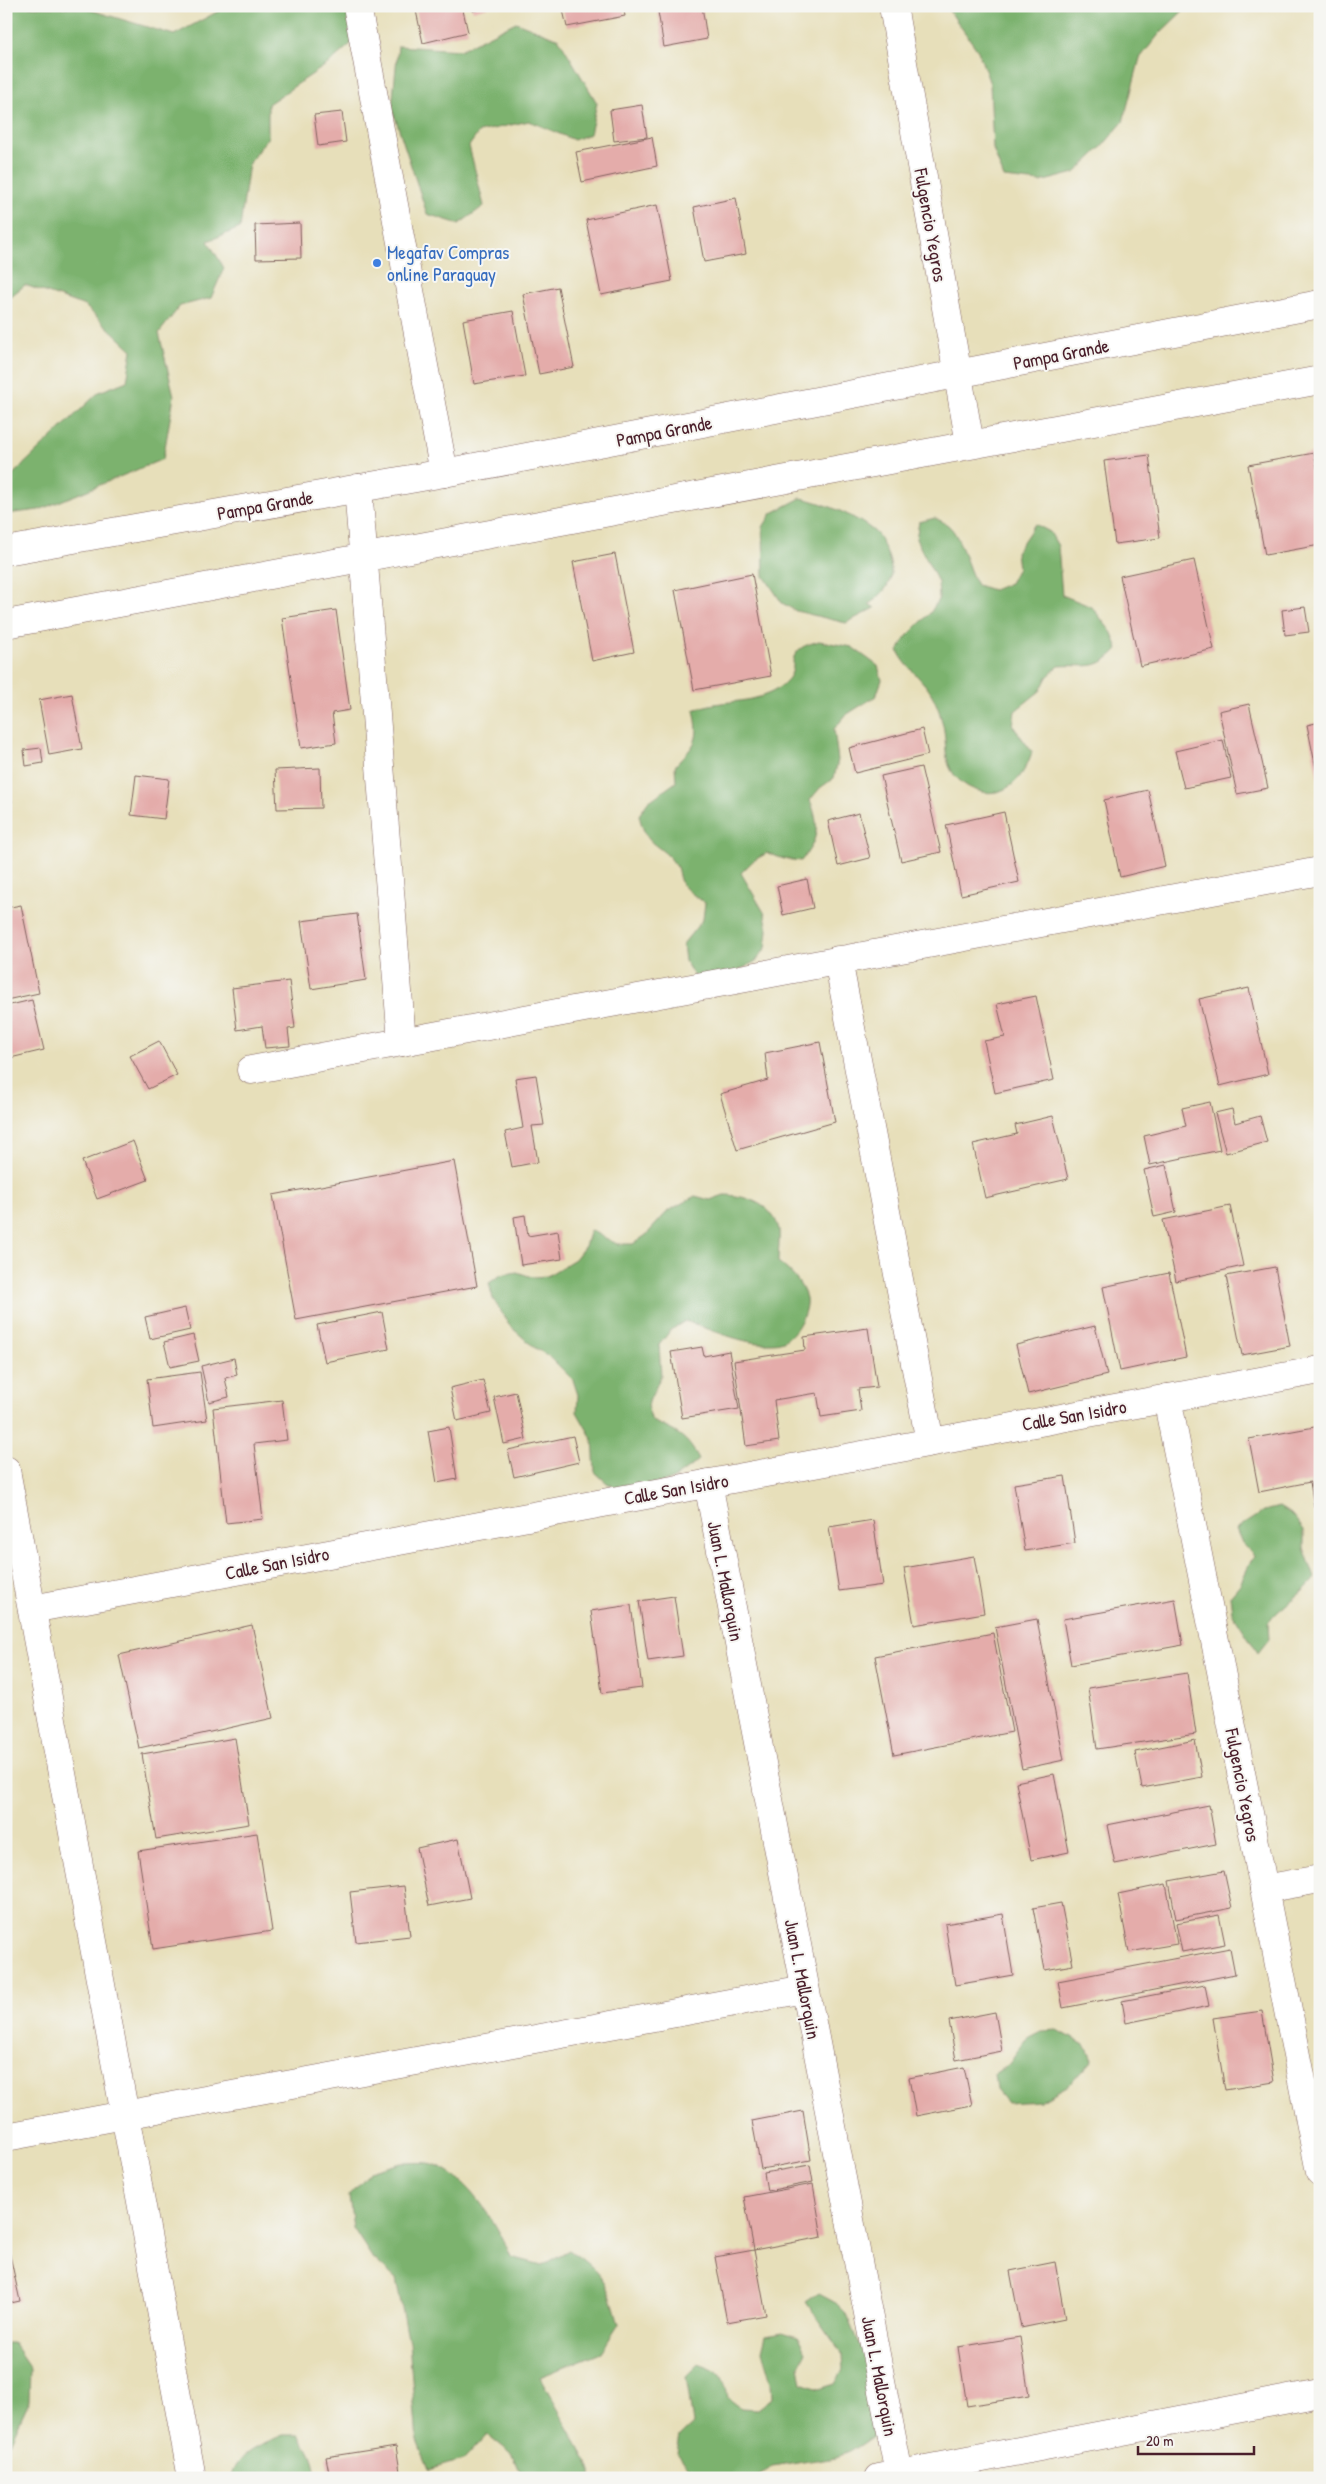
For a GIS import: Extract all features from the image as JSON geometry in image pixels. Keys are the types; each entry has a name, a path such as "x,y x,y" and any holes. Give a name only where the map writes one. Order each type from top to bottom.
{"street":[{"path":"357,6 444,473"},
{"name":"Fulgencio Yegros","path":"893,6 970,444"},
{"name":"Pampa Grande","path":"6,552 444,473 1320,304"},
{"path":"6,624 1320,380"},
{"path":"358,488 402,1042"},
{"path":"251,1070 1320,871"},
{"path":"838,960 930,1442"},
{"name":"Calle San Isidro","path":"32,1609 1320,1370"},
{"name":"Fulgencio Yegros","path":"1167,1398 1320,2172"},
{"path":"6,1470 192,2478"},
{"name":"Juan L. Mallorquin","path":"708,1483 805,1989 889,2476"},
{"path":"1264,1889 1320,1879"},
{"path":"6,2137 805,1989"},
{"path":"889,2476 1320,2393"}],"green space":[{"path":"6,6 84,8 174,35 228,6 357,6 353,42 329,63 268,104 268,137 249,163 240,228 208,241 224,268 211,298 180,306 159,333 174,396 163,459 39,510 6,514 6,481 99,392 127,381 132,350 85,306 25,285 6,300"},
{"path":"946,6 1188,6 1160,33 1140,58 1123,122 1099,150 1075,173 1040,182 1004,178 993,149 990,84 978,51"},
{"path":"516,22 559,39 597,103 590,134 574,140 529,121 479,132 469,146 484,206 459,224 427,214 392,108 398,46 460,50"},
{"path":"801,498 840,511 868,526 882,542 889,558 891,566 890,580 882,593 869,604 875,608 846,623 796,611 782,603 764,576 763,527 772,513"},
{"path":"935,518 948,525 954,531 977,585 993,590 1010,583 1018,568 1016,552 1035,524 1050,532 1058,546 1062,595 1092,607 1112,633 1118,649 1104,661 1097,664 1059,666 1047,677 1040,691 1015,711 1013,726 1032,752 1027,765 1015,782 1003,790 992,793 970,788 958,779 952,771 946,755 944,728 936,704 929,690 898,651 906,637 931,612 939,598 938,582 916,539 919,522"},
{"path":"819,641 852,647 878,666 882,680 876,696 846,715 834,729 838,760 834,778 820,788 810,800 815,817 816,832 807,853 801,861 784,859 767,853 753,861 741,873 765,914 768,930 766,948 756,961 727,977 694,976 685,961 683,944 703,919 705,903 683,885 677,868 669,856 649,840 639,815 648,802 676,782 675,766 695,742 697,729 694,710 712,704 761,697 773,692 791,675 793,659 798,650"},
{"path":"724,1195 750,1199 758,1203 776,1221 779,1230 778,1262 787,1269 802,1287 806,1298 803,1316 797,1328 788,1338 776,1343 748,1341 685,1321 671,1330 659,1345 661,1376 647,1406 652,1421 680,1435 690,1445 699,1460 672,1480 622,1491 607,1483 595,1472 593,1440 577,1412 578,1395 573,1380 550,1357 535,1348 511,1327 493,1299 489,1283 501,1275 517,1272 532,1277 547,1276 575,1259 585,1246 590,1230 617,1244 633,1244 646,1235 668,1211 695,1196 710,1200"},
{"path":"1279,1507 1292,1515 1304,1530 1304,1548 1315,1578 1310,1585 1273,1616 1268,1623 1269,1639 1258,1653 1232,1612 1230,1596 1240,1584 1254,1555 1242,1543 1236,1529 1264,1511"},
{"path":"1058,2030 1086,2046 1092,2060 1069,2085 1040,2101 1007,2103 996,2090 994,2074 1009,2064 1027,2038 1041,2031"},
{"path":"401,2163 436,2165 460,2180 491,2217 511,2257 542,2265 569,2250 597,2273 608,2289 619,2324 601,2352 540,2377 588,2463 593,2478 523,2478 513,2455 487,2434 463,2460 429,2470 417,2441 409,2342 396,2279 371,2256 353,2228 349,2196 370,2172"},
{"path":"819,2293 834,2301 847,2314 873,2376 879,2433 850,2452 836,2457 772,2467 754,2478 697,2478 677,2452 680,2436 693,2424 686,2376 698,2364 711,2369 723,2379 728,2398 741,2408 758,2409 772,2398 771,2382 762,2351 766,2335 783,2332 798,2337 806,2352 799,2366 802,2383 819,2389 835,2384 843,2370 842,2354 806,2302"},
{"path":"6,2343 13,2343 30,2368 29,2401 6,2452"},
{"path":"283,2435 299,2435 311,2455 316,2478 231,2478 234,2469 244,2455 258,2446"}],"building":[{"path":"415,6 462,6 468,32 423,43"},
{"path":"471,6 488,6 488,7 473,11"},
{"path":"562,6 623,6 625,16 567,27"},
{"path":"657,6 702,6 707,39 664,47"},
{"path":"642,105 647,137 614,141 610,110"},
{"path":"342,112 346,142 318,146 314,115"},
{"path":"652,137 657,166 582,182 576,152"},
{"path":"736,198 746,254 704,262 694,207"},
{"path":"657,205 672,281 601,295 586,220"},
{"path":"300,223 301,258 256,259 255,225"},
{"path":"558,287 574,367 539,374 523,294"},
{"path":"513,311 525,376 474,384 463,320"},
{"path":"1314,453 1320,482 1320,545 1265,555 1248,465"},
{"path":"1149,455 1160,538 1115,544 1104,461"},
{"path":"615,554 634,652 592,661 573,562"},
{"path":"1194,560 1214,649 1140,666 1120,576"},
{"path":"752,574 771,676 694,690 675,590"},
{"path":"1305,607 1309,632 1285,635 1282,610"},
{"path":"336,610 350,710 332,713 336,743 301,748 282,618"},
{"path":"72,694 82,749 49,755 39,700"},
{"path":"1249,704 1268,788 1237,794 1219,711"},
{"path":"1320,722 1320,783 1319,783 1307,725"},
{"path":"922,729 928,755 855,773 849,748"},
{"path":"1223,740 1231,778 1184,788 1175,751"},
{"path":"41,748 43,763 26,766 24,750"},
{"path":"921,767 941,852 901,861 881,776"},
{"path":"320,768 321,808 277,809 275,770"},
{"path":"6,775 12,802 6,804"},
{"path":"136,775 169,779 164,819 131,815"},
{"path":"1148,790 1165,866 1120,877 1104,800"},
{"path":"1004,812 1019,882 961,895 946,825"},
{"path":"859,813 870,858 838,866 828,821"},
{"path":"807,879 813,908 783,915 777,886"},
{"path":"21,905 39,993 6,1000 6,908"},
{"path":"357,914 366,980 311,989 301,921"},
{"path":"289,981 295,1028 288,1029 290,1046 265,1048 262,1026 237,1030 232,988"},
{"path":"1249,988 1268,1074 1220,1086 1199,999"},
{"path":"1036,996 1054,1080 995,1093 984,1041 1005,1037 997,1004"},
{"path":"32,1000 44,1050 6,1059 6,1006"},
{"path":"159,1041 177,1075 148,1089 130,1056"},
{"path":"820,1042 835,1122 737,1150 720,1094 768,1080 765,1053"},
{"path":"536,1075 544,1125 532,1126 538,1162 512,1167 505,1132 523,1128 515,1078"},
{"path":"1210,1102 1220,1150 1150,1165 1144,1136 1186,1126 1182,1108"},
{"path":"1232,1109 1235,1123 1260,1116 1267,1142 1226,1153 1215,1113"},
{"path":"1053,1116 1068,1179 985,1198 973,1144 1017,1134 1015,1125"},
{"path":"133,1141 148,1180 97,1199 82,1161"},
{"path":"454,1161 477,1286 296,1320 273,1195"},
{"path":"1166,1165 1176,1212 1154,1217 1144,1170"},
{"path":"1230,1206 1243,1266 1176,1281 1163,1220"},
{"path":"525,1215 528,1236 558,1231 562,1259 521,1265 514,1217"},
{"path":"1275,1267 1290,1346 1242,1355 1226,1276"},
{"path":"1169,1273 1186,1357 1120,1371 1103,1287"},
{"path":"185,1308 190,1330 150,1339 145,1317"},
{"path":"382,1312 389,1349 325,1362 317,1325"},
{"path":"1095,1326 1107,1375 1028,1394 1016,1345"},
{"path":"868,1328 877,1387 858,1389 861,1411 821,1417 817,1393 774,1400 779,1441 746,1446 734,1361 805,1350 804,1337"},
{"path":"193,1335 199,1361 170,1367 164,1342"},
{"path":"702,1347 704,1356 729,1351 739,1409 682,1418 671,1352"},
{"path":"234,1358 237,1375 225,1378 229,1397 209,1402 201,1366"},
{"path":"200,1372 207,1420 153,1428 147,1379"},
{"path":"483,1380 491,1413 457,1421 450,1388"},
{"path":"516,1392 526,1439 504,1444 494,1397"},
{"path":"282,1400 287,1440 254,1444 263,1519 226,1523 213,1408"},
{"path":"1320,1426 1320,1506 1314,1507 1310,1482 1259,1492 1249,1439"},
{"path":"449,1427 457,1479 437,1483 428,1431"},
{"path":"573,1436 579,1462 514,1477 508,1450"},
{"path":"1065,1476 1075,1543 1025,1551 1014,1484"},
{"path":"873,1520 883,1585 839,1591 829,1527"},
{"path":"974,1556 984,1613 914,1625 904,1568"},
{"path":"674,1596 683,1656 648,1661 639,1601"},
{"path":"1175,1599 1183,1645 1071,1665 1063,1619"},
{"path":"631,1605 642,1688 602,1693 591,1611"},
{"path":"1037,1619 1064,1760 1022,1769 995,1627"},
{"path":"252,1625 273,1718 139,1748 119,1655"},
{"path":"993,1633 1012,1732 894,1755 875,1656"},
{"path":"1187,1673 1196,1734 1097,1749 1088,1688"},
{"path":"235,1738 249,1824 156,1839 142,1754"},
{"path":"1195,1740 1202,1777 1142,1788 1135,1752"},
{"path":"1054,1774 1069,1852 1031,1860 1016,1782"},
{"path":"1209,1805 1216,1844 1115,1864 1107,1825"},
{"path":"257,1833 272,1931 153,1949 138,1851"},
{"path":"458,1839 470,1898 429,1906 417,1848"},
{"path":"1224,1871 1232,1908 1176,1919 1169,1881"},
{"path":"1166,1884 1177,1944 1129,1952 1118,1894"},
{"path":"404,1886 410,1936 356,1942 350,1892"},
{"path":"1061,1903 1073,1965 1045,1970 1033,1908"},
{"path":"1003,1914 1013,1975 955,1985 945,1924"},
{"path":"1219,1915 1225,1944 1182,1952 1176,1923"},
{"path":"1230,1948 1235,1974 1063,2008 1058,1981"},
{"path":"1205,1985 1209,2006 1126,2023 1122,2001"},
{"path":"1262,2011 1274,2082 1225,2090 1213,2018"},
{"path":"995,2012 1002,2051 956,2060 949,2021"},
{"path":"964,2067 972,2105 916,2116 909,2078"},
{"path":"803,2111 811,2160 761,2169 752,2121"},
{"path":"810,2165 813,2182 767,2191 764,2173"},
{"path":"813,2184 822,2237 754,2250 744,2197"},
{"path":"6,2237 20,2301 6,2304"},
{"path":"754,2250 766,2315 727,2322 715,2257"},
{"path":"1055,2262 1065,2319 1021,2328 1010,2271"},
{"path":"1020,2337 1029,2396 967,2406 958,2347"},
{"path":"396,2446 401,2478 330,2478 326,2457"}],"place":[{"name":"Megafav Compras online Paraguay","path":"377,263"}]}
